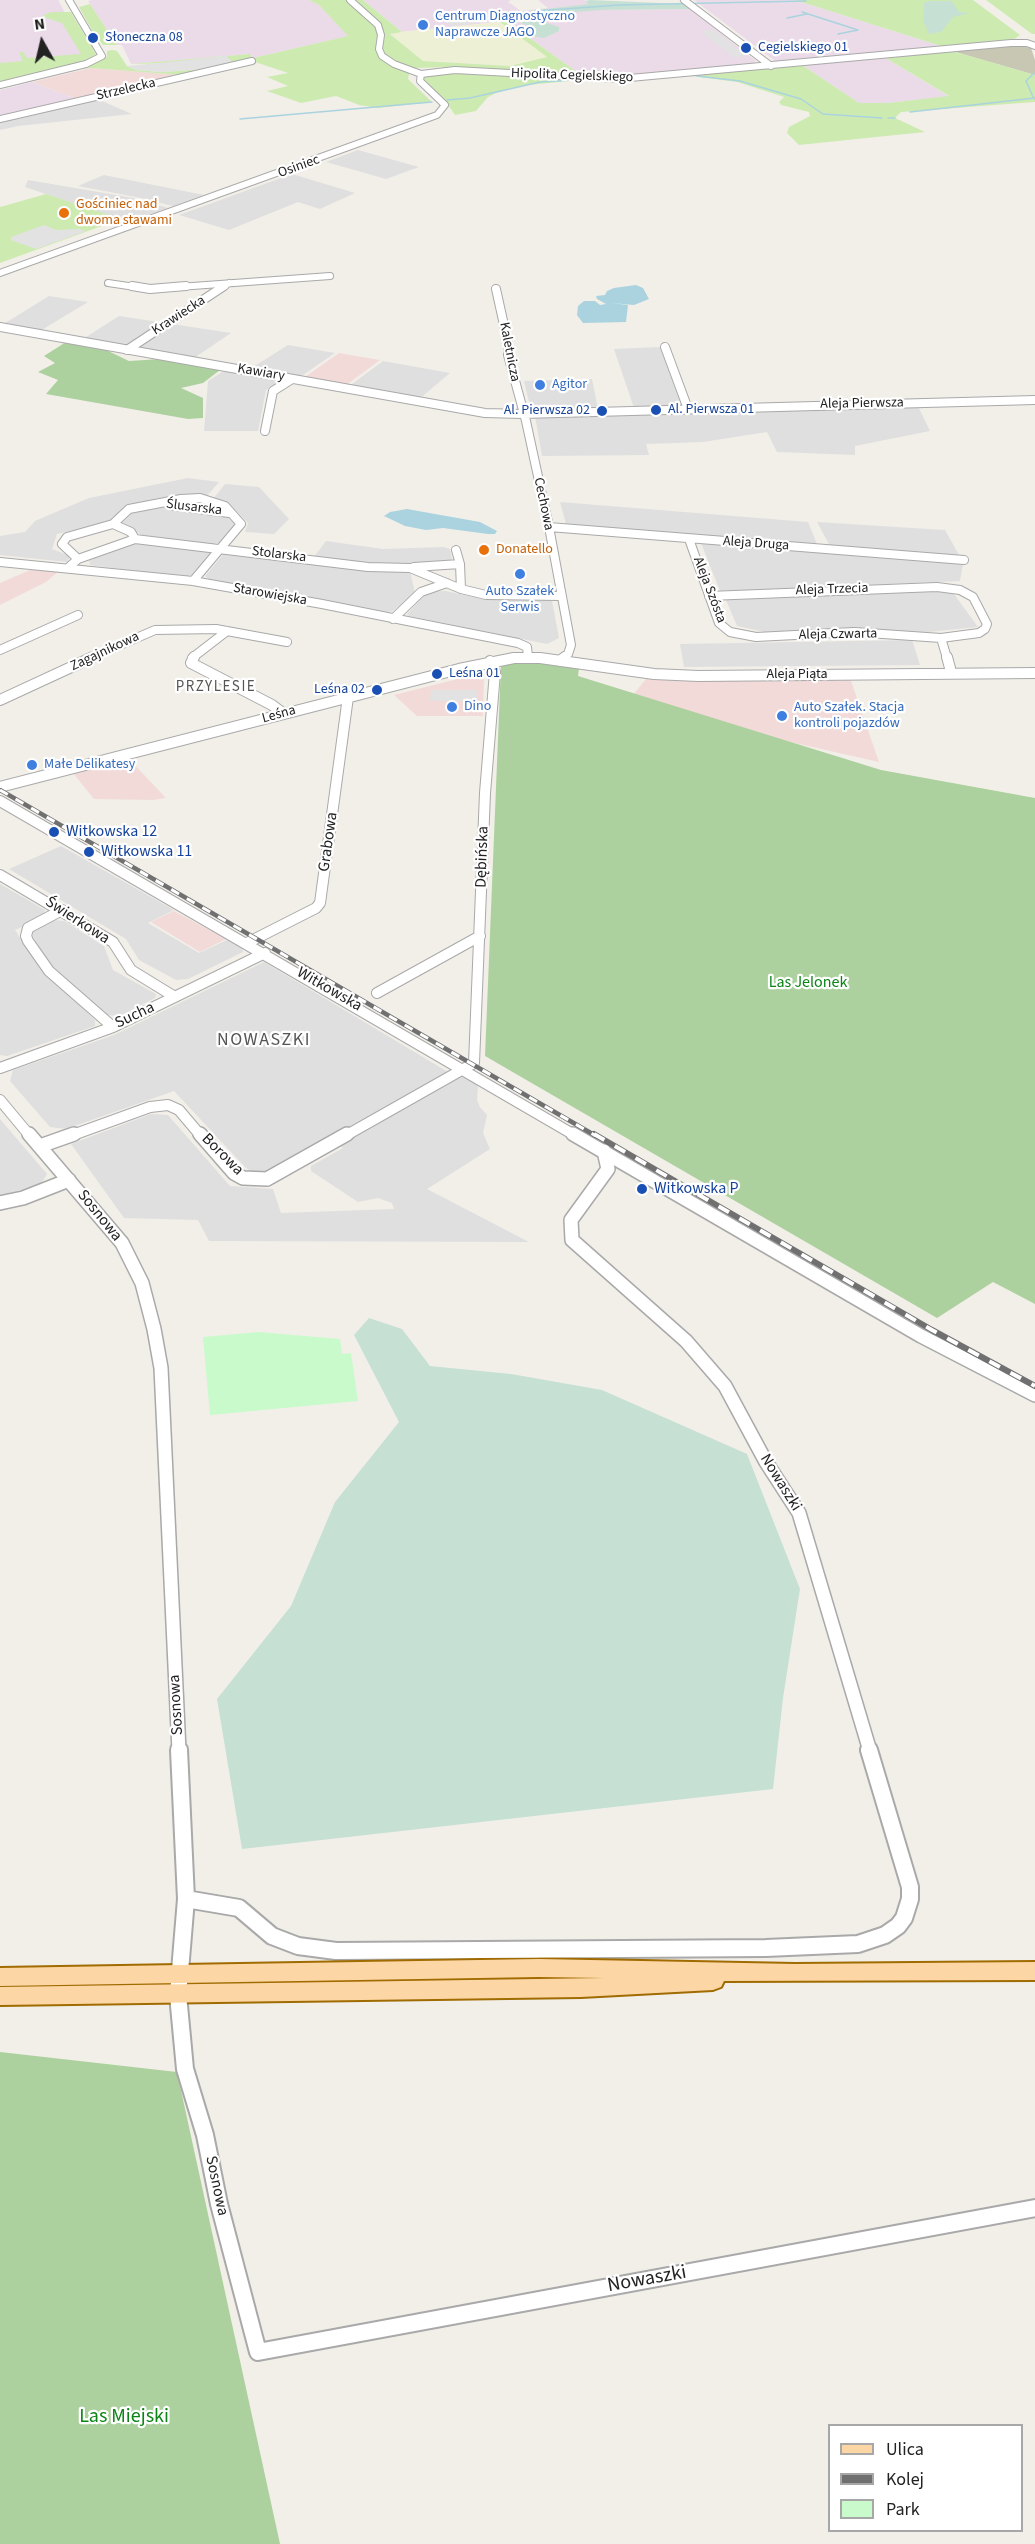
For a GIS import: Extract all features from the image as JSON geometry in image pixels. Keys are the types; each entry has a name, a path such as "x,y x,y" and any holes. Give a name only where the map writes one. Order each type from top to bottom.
{"main road":[{"path":"0,1977 539,1968 795,1973 1035,1971"},
{"path":"0,1996 178,1995 663,1985 795,1973"}],"street":[{"path":"0,85 86,64 102,56 69,0"},
{"path":"350,0 378,24 381,35 379,49 382,56 394,64 422,74"},
{"path":"684,0 771,66"},
{"name":"Hipolita Cegielskiego","path":"422,74 455,70 615,80 1031,41"},
{"name":"Strzelecka","path":"0,119 252,61"},
{"path":"759,67 765,62"},
{"name":"Osiniec","path":"0,273 436,115 444,109 445,105 420,81 422,74"},
{"name":"Krawiecka","path":"108,283 150,289 330,276"},
{"name":"Krawiecka","path":"127,350 231,282"},
{"name":"Kaletnicza","path":"496,289 508,344 507,355 522,414"},
{"name":"Kawiary","path":"0,327 466,410 522,414"},
{"path":"665,347 688,409"},
{"path":"265,431 273,391 292,379"},
{"name":"Aleja Pierwsza","path":"522,414 1035,400"},
{"name":"Cechowa","path":"522,414 549,527 571,649 560,661"},
{"name":"Ślusarska","path":"78,559 64,547 64,539 78,532 113,524 129,509 200,498 221,504 233,513 241,524 194,581"},
{"name":"Stolarska","path":"113,524 130,532 135,539 368,567 410,568 461,589 497,596 561,596"},
{"name":"Aleja Druga","path":"549,527 964,560"},
{"path":"69,567 78,559 135,539"},
{"name":"Aleja Szósta","path":"689,539 721,627 736,634"},
{"path":"456,550 460,564 461,589"},
{"name":"Starowiejska","path":"0,562 194,581 518,644 527,647 528,657"},
{"path":"410,568 460,564"},
{"path":"393,619 421,592 447,583"},
{"name":"Aleja Trzecia","path":"709,596 863,589 956,589"},
{"name":"Aleja Czwarta","path":"736,634 756,637 854,632 940,638 983,632 987,626 986,621 973,597 956,589"},
{"path":"0,650 78,615"},
{"name":"Zagajnikowa","path":"0,700 149,632 177,628 227,631 287,642"},
{"path":"227,631 190,662 272,705 284,714"},
{"path":"940,638 950,668"},
{"name":"Leśna","path":"0,787 490,661 528,657 560,661"},
{"name":"Dębińska","path":"465,1069 474,1063 476,1058 486,784 495,672 490,661"},
{"name":"Aleja Piąta","path":"560,661 654,674 698,676 1035,673"},
{"name":"Grabowa","path":"247,943 316,908 320,903 348,697"},
{"name":"Witkowska","path":"0,801 465,1069 921,1336 1035,1395"},
{"name":"Świerkowa","path":"0,875 63,910 113,942 131,970 175,997"},
{"path":"63,910 28,928 26,936 28,941 49,971 113,1027"},
{"path":"377,993 480,936"},
{"name":"Sucha","path":"0,1068 113,1027 265,953"},
{"name":"Borowa","path":"40,1146 150,1107 168,1105 179,1110 234,1173 243,1178 267,1179 465,1069"},
{"name":"Sosnowa","path":"0,1100 122,1243 148,1300 161,1368 186,1899 178,1995 185,2069 205,2135 219,2204 258,2352"},
{"name":"Nowaszki","path":"186,1899 239,1908 272,1936 298,1946 336,1951 766,1948 858,1944 885,1935 898,1926 904,1918 910,1899 910,1887 799,1513 766,1462 725,1386 680,1335 572,1240 571,1220 608,1169 604,1151"},
{"path":"0,1203 23,1198 69,1180"},
{"name":"Nowaszki","path":"258,2352 1035,2208"}],"shaded area":[{"path":"0,0 58,0 89,56 0,80"},
{"path":"309,0 319,5 349,36 253,58 250,54 131,64 122,45 117,45 88,1"},
{"path":"363,0 511,0 508,2 521,11 548,8 538,0 584,0 601,10 690,9 756,61 751,65 630,76 627,73 602,74 601,76 581,75 506,21 402,32"},
{"path":"694,0 795,0 941,46 775,61"},
{"path":"585,1 685,4 690,9 601,10 534,15 537,20 559,27 559,31 544,38 532,36 528,32 529,26 512,17 528,11 589,4"},
{"path":"952,1 959,12 970,13 953,17 941,32 929,34 923,21 924,3"},
{"path":"468,15 475,17 495,15 502,20 452,26 441,17"},
{"path":"500,22 547,57 510,66 423,61 389,33"},
{"path":"714,30 747,56 734,58 700,31"},
{"path":"1014,45 1031,48 1035,60 1035,75 952,51"},
{"path":"227,56 232,62 206,69 163,72 136,70 127,66"},
{"path":"884,57 950,97 888,103 859,103 802,65"},
{"path":"91,68 182,75 79,100 32,82"},
{"path":"32,82 79,100 0,119 0,90"},
{"path":"95,98 132,114 18,126 0,130 0,121"},
{"path":"358,150 419,167 386,179 326,162"},
{"path":"292,174 355,193 320,209 298,202 229,230 179,215"},
{"path":"104,175 204,195 173,206 78,186"},
{"path":"28,180 134,198 168,208 128,222 25,187"},
{"path":"44,225 56,230 86,231 36,249 11,240 11,237"},
{"path":"49,296 88,302 40,331 2,325"},
{"path":"119,316 231,333 194,358 83,339"},
{"path":"288,345 335,353 300,377 250,369"},
{"path":"660,347 682,407 634,408 614,349"},
{"path":"339,353 380,360 345,386 302,379"},
{"path":"383,361 450,373 418,400 348,387"},
{"path":"227,369 283,379 266,390 258,431 204,431 208,381"},
{"path":"592,379 598,409 531,410 524,381"},
{"path":"917,404 930,431 855,446 855,455 777,452 767,432 703,442 646,444 649,455 542,456 535,416"},
{"path":"188,478 219,482 206,497 190,495 125,506 110,522 57,534 52,549 70,556 67,562 0,555 0,536 25,532 35,521 89,498"},
{"path":"225,484 259,487 289,519 274,534 245,532 248,523 226,501 213,499"},
{"path":"560,502 808,522 817,544 566,524"},
{"path":"157,506 226,516 237,524 222,542 213,544 142,535 121,524 134,511"},
{"path":"817,522 945,530 959,555 830,546"},
{"path":"139,541 211,552 195,574 184,577 90,565 89,560"},
{"path":"326,541 383,549 443,547 450,549 452,559 446,562 377,566 314,557"},
{"path":"701,543 963,564 960,581 720,591"},
{"path":"226,551 377,571 410,571 415,593 393,611 387,612 210,580 205,576"},
{"path":"35,568 60,570 46,582 0,605 0,583"},
{"path":"951,590 978,627 918,633 840,629 765,632 737,626 726,600"},
{"path":"446,591 487,600 546,599 552,601 559,638 547,644 407,614 427,592"},
{"path":"912,640 920,665 684,667 680,644"},
{"path":"477,674 484,676 483,716 417,716 394,695"},
{"name":"Auto Szałek. Stacja kontroli pojazdów","path":"850,678 879,762 768,737 632,696 646,679 724,681"},
{"path":"431,690 478,690 478,701 430,701"},
{"path":"128,758 166,798 153,800 94,799 72,772"},
{"path":"61,846 174,910 148,923 199,953 229,939 242,947 243,952 188,979 176,980 139,960 126,939 9,869"},
{"path":"0,884 45,910 44,917 15,930 36,962 95,1020 95,1026 7,1056 0,1055"},
{"path":"174,911 226,939 200,952 151,922"},
{"path":"53,920 64,921 104,946 113,970 156,994 155,998 120,1016 107,1015 60,975 41,952 31,932"},
{"path":"264,962 448,1072 261,1173 252,1172 245,1167 174,1091 66,1129 50,1127 10,1081 13,1070 114,1035"},
{"path":"461,1075 478,1085 477,1100 487,1115 483,1133 490,1149 427,1189 529,1242 209,1241 198,1220 124,1218 71,1144 151,1114 168,1115 230,1186 273,1189 281,1213 394,1209 392,1203 378,1198 358,1202 311,1171 311,1166 343,1148 338,1145"},
{"path":"0,1119 47,1174 41,1184 0,1196"},
{"path":"369,1318 402,1329 430,1366 511,1374 602,1390 747,1454 800,1589 783,1698 773,1789 242,1849 217,1699 291,1606 335,1502 399,1422 354,1335"}],"green space":[{"path":"309,0 363,0 402,32 390,34 423,61 510,66 547,57 500,22 506,21 581,75 451,67 416,68 406,71 409,74 408,79 432,102 378,108 359,105 336,96 301,103 267,91 288,86 267,77 288,73 252,61 182,75 77,69 107,57 107,51 112,50 117,51 127,66 136,70 161,72 206,69 232,62 131,64 250,54 253,58 348,36 319,5"},
{"path":"795,0 973,0 1020,35 1013,40 941,46"},
{"path":"986,0 1035,0 1035,34 1032,34"},
{"path":"90,4 117,45 103,45 94,34 79,7"},
{"path":"51,12 71,12 96,54 85,62 0,83 0,63 23,61 19,52 23,52 27,58 81,54 62,23 44,17"},
{"path":"952,51 1035,75 1035,102 901,112 895,118 925,132 799,145 787,133 789,127 810,116 809,112 781,105 779,102 784,97 737,82 692,76 802,65 859,103 888,103 949,96 884,57"},
{"path":"445,72 581,80 527,85 496,93 488,97 476,111 455,115 423,78 429,74"},
{"path":"46,194 121,219 0,263 0,207"},
{"path":"66,342 104,349 129,361 160,359 220,370 203,383 181,388 203,398 203,418 188,419 46,394 58,380 38,372 55,363 44,356"},
{"name":"Las Jelonek","path":"541,660 579,668 578,676 881,770 1035,798 1035,1304 993,1282 937,1318 485,1056 501,665"},
{"path":"258,1332 340,1339 342,1354 351,1353 358,1401 210,1415 203,1337"},
{"name":"Las Miejski","path":"0,2052 177,2072 280,2544 0,2544"}],"water":[{"path":"636,285 643,288 649,299 634,305 611,303 628,305 626,322 583,323 577,315 578,306 584,301 595,301 600,305 606,304 596,296 605,295 607,291 614,288"},
{"path":"407,509 480,522 497,531 495,534 488,534 443,528 426,530 405,526 384,516 390,512"}],"waterway":[{"path":"524,16 522,15 536,11 619,5 806,1"},
{"path":"802,12 858,30 838,34"},
{"path":"787,18 807,14"},
{"path":"1034,73 1026,81 1034,98"},
{"path":"697,76 740,81 801,99 823,114 882,118"},
{"path":"447,100 470,98 540,82 571,80"},
{"path":"910,112 1034,98"},
{"path":"240,119 432,102"},
{"path":"888,118 895,118"}],"railway":[{"path":"0,790 596,1136"},
{"path":"594,1134 932,1330 1035,1386"}],"place":[{"name":"Centrum Diagnostyczno Naprawcze JAGO","path":"423,25"},
{"name":"Słoneczna 08","path":"93,38"},
{"name":"Cegielskiego 01","path":"746,48"},
{"name":"Gościniec nad dwoma stawami","path":"64,213"},
{"name":"Agitor","path":"540,385"},
{"name":"Al. Pierwsza 01","path":"656,410"},
{"name":"Al. Pierwsza 02","path":"602,411"},
{"name":"Donatello","path":"484,550"},
{"name":"Auto Szałek Serwis","path":"520,574"},
{"name":"Leśna 01","path":"437,674"},
{"name":"Leśna 02","path":"377,690"},
{"name":"Dino","path":"452,707"},
{"name":"Auto Szałek. Stacja kontroli pojazdów","path":"782,716"},
{"name":"Małe Delikatesy","path":"32,765"},
{"name":"Witkowska 12","path":"54,832"},
{"name":"Witkowska 11","path":"89,852"},
{"name":"Witkowska P","path":"642,1189"}],"district":[{"name":"PRZYLESIE","path":"216,688"},
{"name":"NOWASZKI","path":"264,1041"}]}
